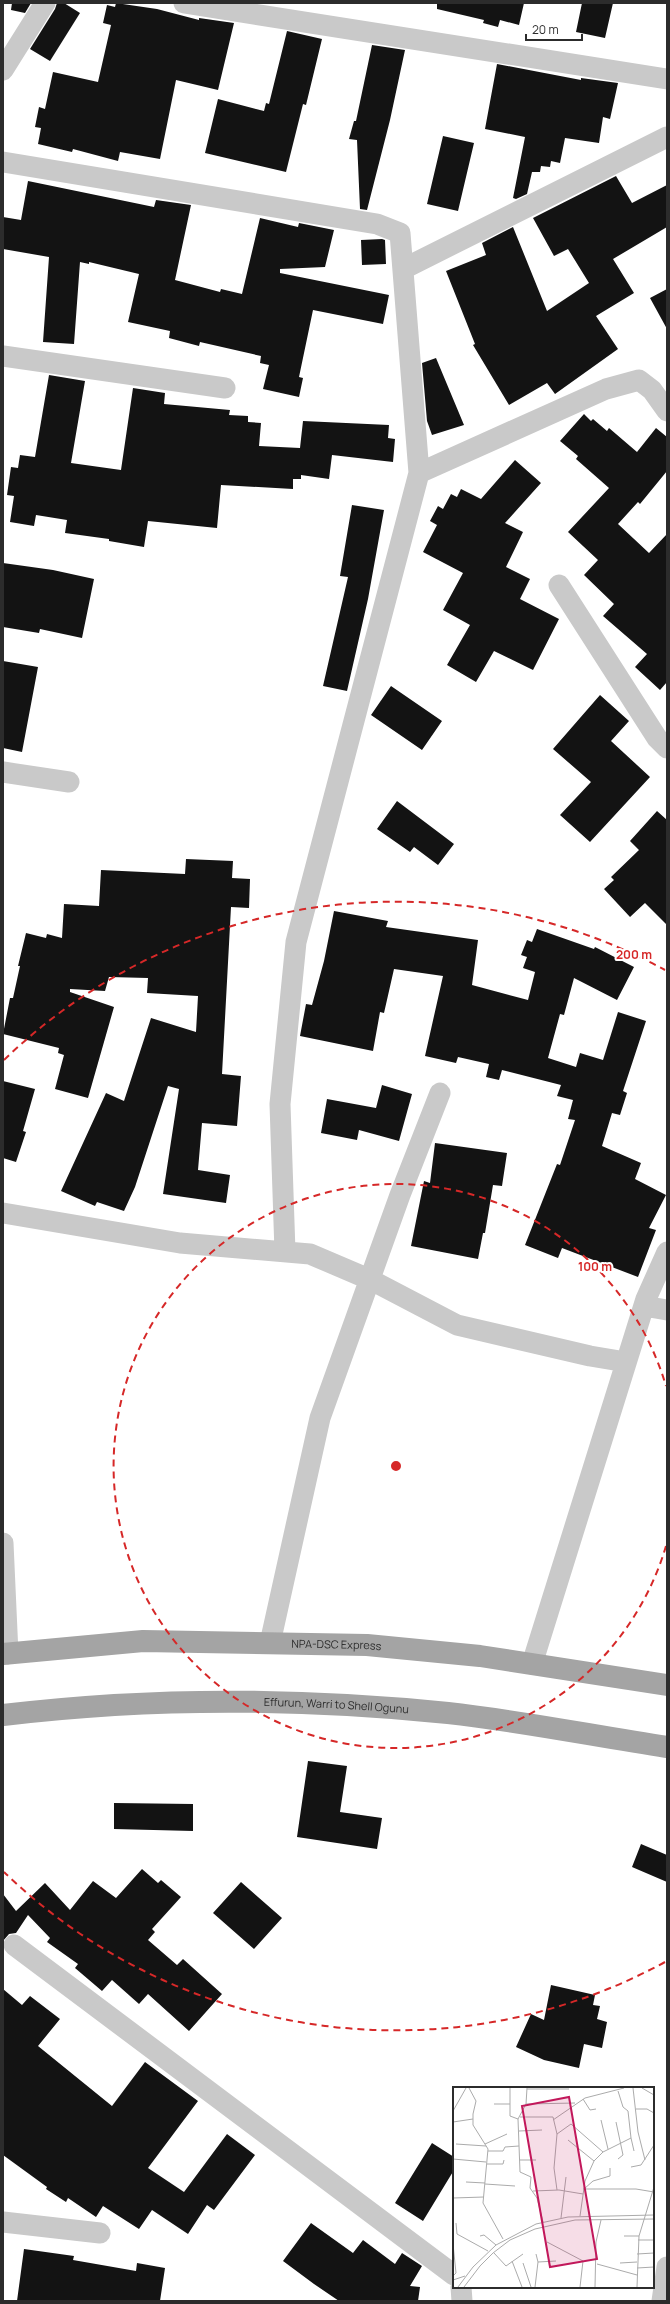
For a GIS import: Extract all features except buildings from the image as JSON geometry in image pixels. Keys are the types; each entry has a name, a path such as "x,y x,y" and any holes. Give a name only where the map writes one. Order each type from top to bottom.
{"main road":[{"name":"NPA-DSC Express","path":"5,1654 143,1641 367,1645 480,1656 667,1685"},
{"name":"Effurun, Warri to Shell Ogunu","path":"3,1715 123,1704 226,1701 340,1704 450,1713 667,1747"}],"street":[{"path":"3,70 45,3"},
{"path":"184,3 667,79"},
{"path":"403,269 667,137"},
{"path":"3,162 377,224 400,234 419,473 296,942 280,1104 285,1252"},
{"path":"3,356 225,388"},
{"path":"419,473 606,389 639,380 652,390 667,411"},
{"path":"559,585 657,738 667,748"},
{"path":"3,772 69,782"},
{"path":"270,1643 320,1418 371,1280 400,1195 440,1093"},
{"path":"3,1212 180,1243 310,1254 371,1280 457,1325 590,1356 626,1362"},
{"path":"532,1664 645,1302 667,1252"},
{"path":"645,1302 667,1294"},
{"path":"645,1302 667,1310"},
{"path":"3,1543 5,1654"},
{"path":"14,1945 453,2274"},
{"path":"3,2222 100,2233"},
{"path":"662,2301 667,2267"},
{"path":"461,2288 462,2301"}]}
